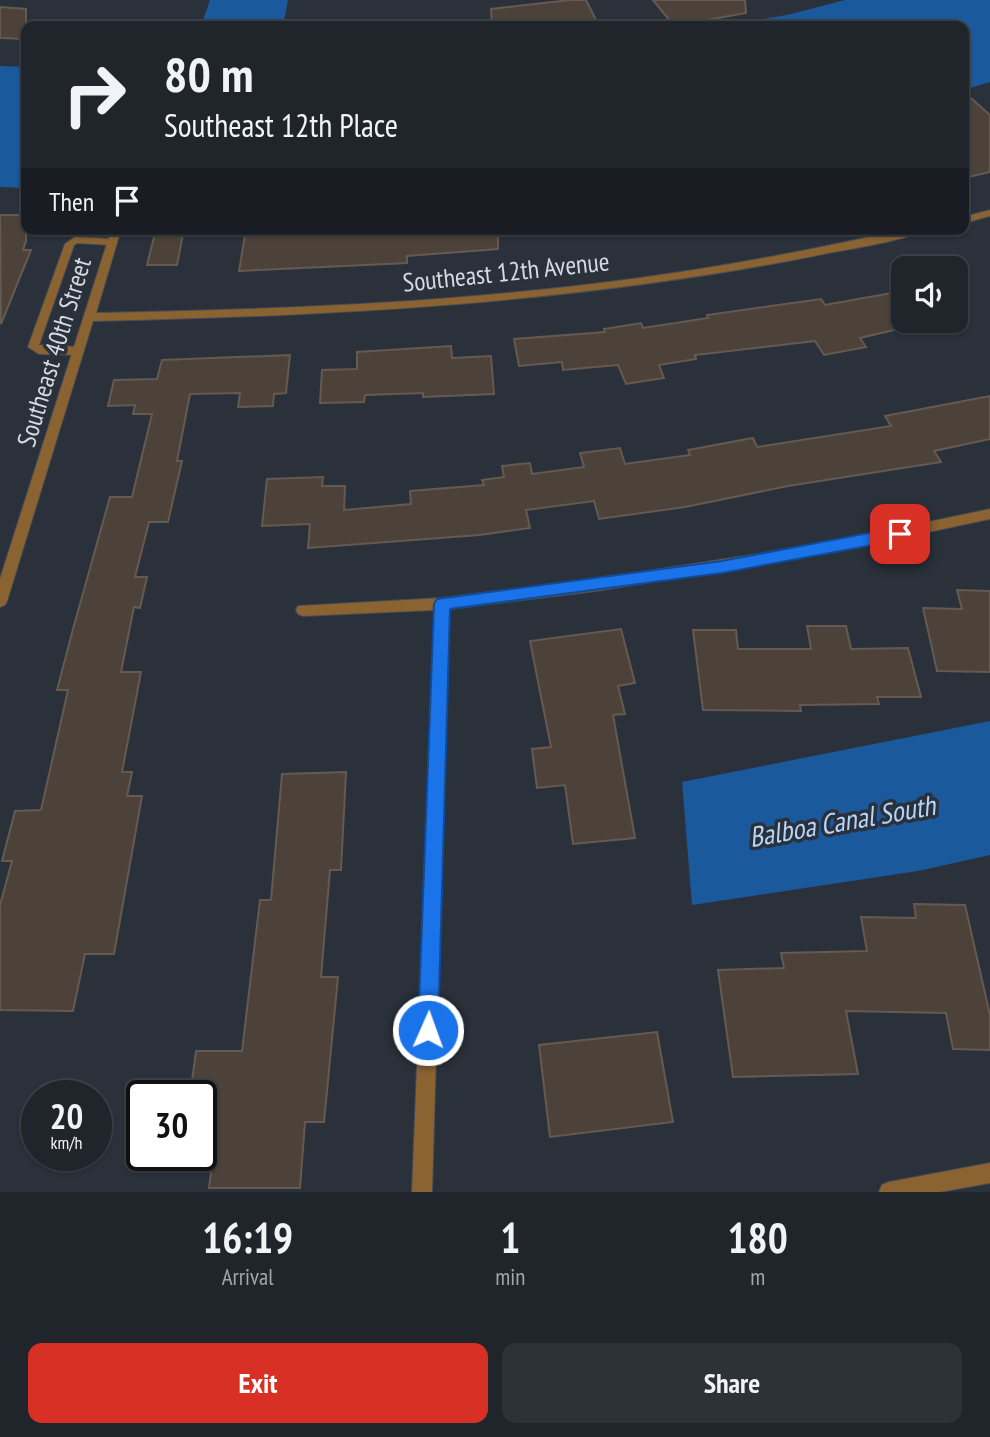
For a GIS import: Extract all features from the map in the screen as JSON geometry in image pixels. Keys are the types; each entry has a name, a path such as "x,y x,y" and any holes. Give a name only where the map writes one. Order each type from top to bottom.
{"street":[{"path":"969,218 990,213"},
{"name":"Southeast 12th Avenue","path":"89,317 397,306 581,289 841,248 896,235"},
{"name":"Southeast 40th Street","path":"0,601 113,239"},
{"path":"303,610 442,604 722,567 829,548 990,514"},
{"path":"422,1192 442,604"},
{"path":"889,1192 990,1173"}],"lane":[{"path":"79,351 33,347 69,244 75,240 113,239"}],"water":[{"path":"210,0 288,0 284,21 203,21"},
{"path":"845,0 990,0 990,82 969,88 969,21 753,21"},
{"path":"0,66 21,67 21,188 0,187"},
{"name":"Balboa Canal South","path":"990,721 990,855 918,871 692,905 682,782"}],"building":[{"path":"586,0 596,21 492,21 491,9"},
{"path":"653,0 745,0 746,13 702,21 670,21"},
{"path":"0,7 26,9 26,21 21,21 21,39 0,38"},
{"path":"969,96 990,115 990,172 969,177"},
{"path":"0,215 21,215 21,235 26,235 23,250 31,250 1,324"},
{"path":"154,235 183,235 177,265 147,265"},
{"path":"245,235 498,235 498,249 407,256 407,263 239,271"},
{"path":"891,293 891,331 860,338 866,347 824,355 815,341 695,355 696,359 659,365 664,378 626,384 618,365 563,370 562,362 519,366 514,339 605,332 604,329 641,323 643,328 708,318 707,315 821,299 825,305"},
{"path":"451,346 452,358 491,356 494,394 423,397 423,393 365,395 364,402 320,403 322,370 357,369 357,352"},
{"path":"290,355 286,393 274,394 273,406 238,407 240,393 190,394 177,461 182,461 168,522 149,522 135,577 147,577 140,608 134,607 121,672 141,672 122,772 132,772 127,796 142,796 114,954 85,954 73,1011 0,1010 0,905 12,861 2,861 15,811 41,810 68,690 57,690 110,497 132,497 152,414 133,414 135,405 108,406 114,380 157,379 162,360"},
{"path":"990,396 990,439 934,451 941,462 788,486 685,507 599,519 594,501 526,510 530,528 480,535 308,548 310,524 262,526 267,479 323,477 322,486 345,486 344,510 411,504 410,491 484,485 482,480 504,477 502,466 530,463 532,474 584,467 580,453 620,448 625,464 690,455 688,450 753,438 757,447 891,426 885,416"},
{"path":"957,590 990,591 990,672 937,671 923,608 962,609"},
{"path":"807,626 846,626 851,649 908,648 921,697 877,697 879,704 800,705 801,711 703,710 693,630 736,630 738,649 811,649"},
{"path":"621,629 635,683 618,686 625,714 613,715 635,838 573,844 565,785 537,788 532,749 551,747 530,641"},
{"path":"346,772 341,870 330,870 321,977 338,977 324,1122 305,1122 300,1188 209,1188 211,1171 217,1171 217,1080 192,1080 196,1051 242,1051 260,900 271,900 282,774"},
{"path":"914,904 965,905 990,1015 990,1050 953,1049 946,1013 846,1011 858,1074 733,1077 718,970 784,968 781,953 867,951 861,917 916,918"},
{"path":"657,1032 673,1122 550,1137 539,1045"}],"route":[{"path":"428,1030 442,604 722,567 900,534"}]}
